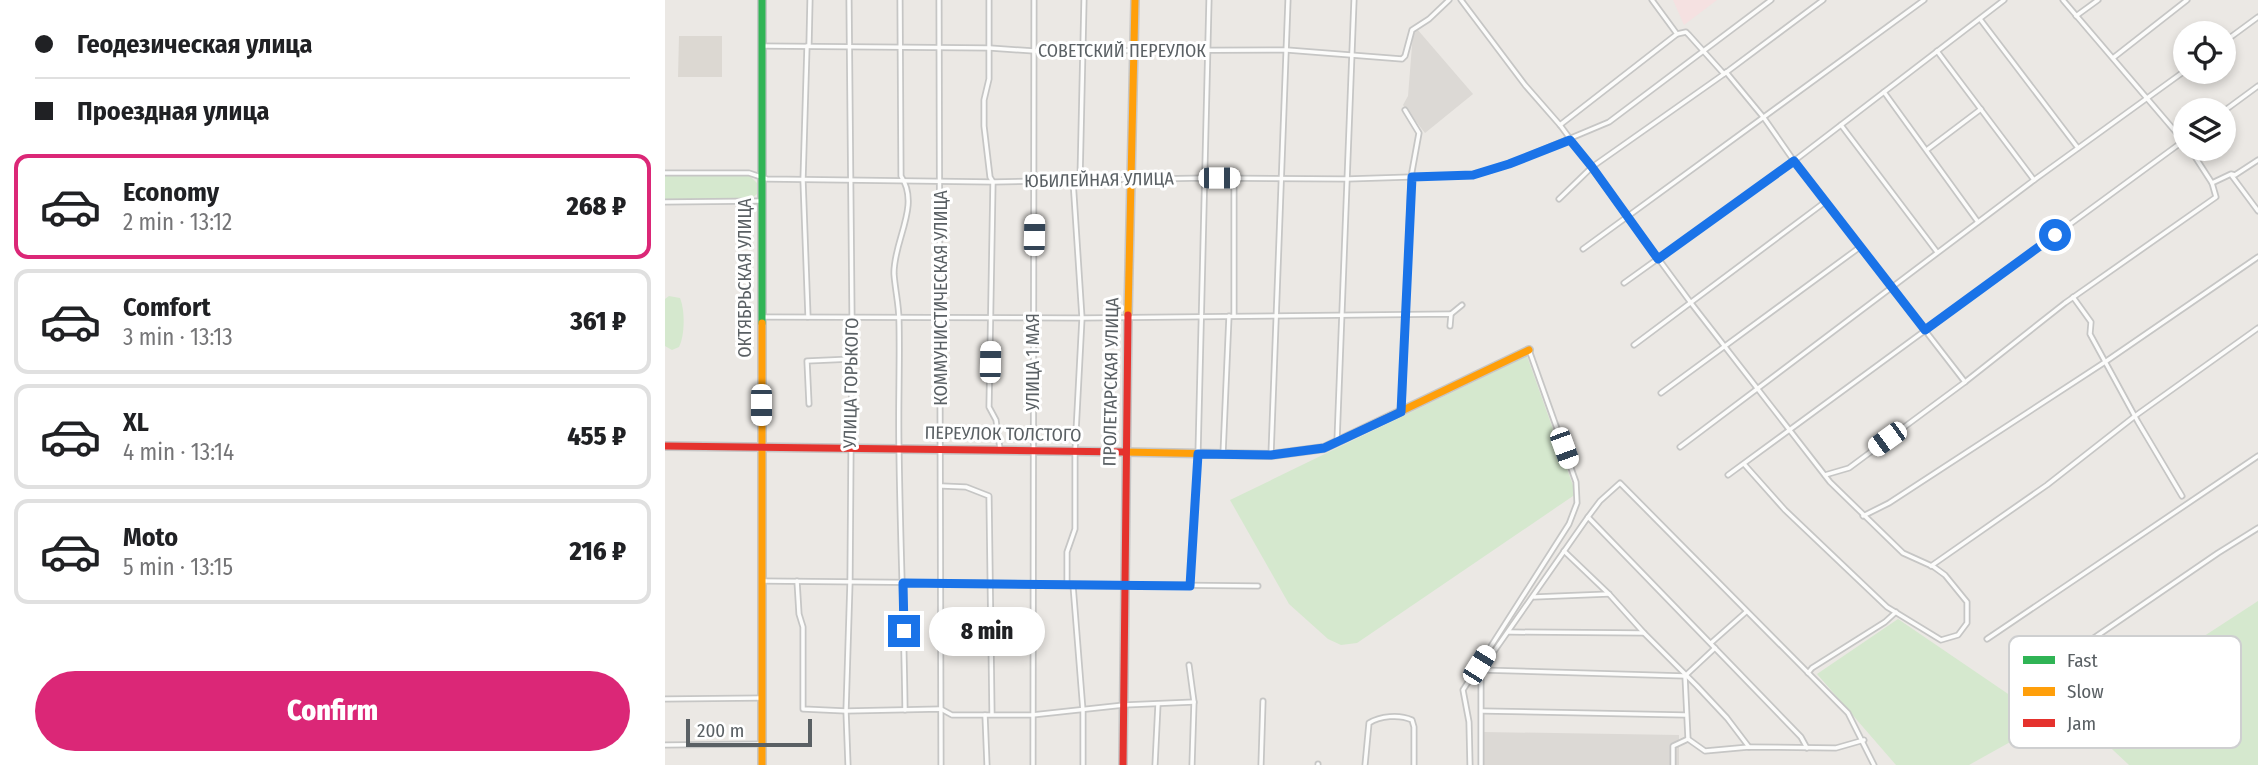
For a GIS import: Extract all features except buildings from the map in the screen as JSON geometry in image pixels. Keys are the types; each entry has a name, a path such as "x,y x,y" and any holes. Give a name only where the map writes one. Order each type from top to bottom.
{"street":[{"name":"ОКТЯБРЬСКАЯ УЛИЦА","path":"762,0 762,765"},
{"path":"807,317 803,180 810,0"},
{"name":"УЛИЦА ГОРЬКОГО","path":"848,765 846,711 852,359 849,0"},
{"path":"900,0 901,176 908,187 909,205 905,226 897,244 894,272 899,317 905,710"},
{"name":"КОММУНИСТИЧЕСКАЯ УЛИЦА","path":"939,0 941,765"},
{"path":"989,0 989,79 984,100 984,126 990,177 993,182 989,407 996,420 1000,449"},
{"name":"УЛИЦА 1 МАЯ","path":"1033,765 1034,0"},
{"path":"1080,179 1084,0"},
{"name":"ПРОЛЕТАРСКАЯ УЛИЦА","path":"1123,765 1125,452 1135,0"},
{"path":"1190,586 1198,454 1209,0"},
{"path":"1271,455 1288,0"},
{"path":"1337,441 1354,0"},
{"name":"СОВЕТСКИЙ ПЕРЕУЛОК","path":"762,46 990,48 1034,51 1287,50 1402,59 1412,30 1450,0"},
{"path":"1461,0 1525,85 1560,125 1691,303 1825,475 1863,516 1903,553 1945,575 1966,602 1968,623 1958,635 1941,640 1887,607 1785,510 1744,464"},
{"path":"1652,0 1677,34"},
{"name":"ЮБИЛЕЙНАЯ УЛИЦА","path":"665,173 749,173 761,179 993,182 1080,179 1347,179 1473,175 1570,140 1609,122 1771,0"},
{"path":"1559,199 1592,167 1823,0"},
{"path":"1583,249 1924,0"},
{"path":"1624,284 1794,161 2004,0"},
{"path":"2063,0 2173,127"},
{"path":"2077,16 2098,0"},
{"path":"2113,58 2187,0"},
{"path":"2236,33 2258,17"},
{"path":"1980,19 2078,148"},
{"path":"1560,125 1677,34 1687,33 1764,118 1825,202 1965,382"},
{"path":"1937,51 2034,180"},
{"path":"1680,447 1937,252 2173,80"},
{"path":"2236,102 2258,86"},
{"path":"1884,92 1928,149 1978,222"},
{"path":"1928,149 1980,109"},
{"path":"1401,412 1412,177 1419,133 1405,110"},
{"path":"1841,125 1937,252"},
{"path":"1728,475 2173,150"},
{"path":"2212,183 2231,174 2235,175 2258,160"},
{"path":"1825,475 1849,468 2073,297 2216,197 2212,183 2198,161"},
{"path":"2231,174 2258,211"},
{"path":"1223,454 1232,315 1234,178"},
{"path":"1067,584 1067,552 1075,529 1075,451 1082,317 1073,180"},
{"path":"665,202 761,201"},
{"path":"1633,345 1825,202"},
{"path":"1661,393 1860,247"},
{"path":"1863,516 1889,503 2105,362 2258,257"},
{"path":"2073,297 2091,321 2090,334 2182,496"},
{"path":"761,317 1407,315 1451,314 1462,305"},
{"path":"1450,326 1451,314"},
{"path":"1931,566 2073,466 2135,416 2258,328"},
{"path":"1470,765 1469,722 1463,690 1569,524 1577,503 1576,482 1529,350"},
{"name":"ПЕРЕУЛОК ТОЛСТОГО","path":"665,446 1271,455 1324,448 1529,350"},
{"path":"809,404 807,360 852,359"},
{"path":"1987,639 2258,456"},
{"path":"1481,765 1481,670 1588,517 1600,501 1621,483 1848,713 1864,740 1874,765"},
{"path":"942,486 966,487 989,496 992,715"},
{"path":"1588,517 1716,647 1801,737 1807,748"},
{"path":"2097,636 2258,528"},
{"path":"1564,551 1609,594 1727,718 1749,747"},
{"path":"761,581 1258,586"},
{"path":"797,581 799,614 803,627 803,709 941,709 952,715 1032,715 1124,705 1157,706 1194,702"},
{"path":"1073,585 1083,711 1083,765"},
{"path":"1534,597 1609,594"},
{"path":"1711,643 1746,612"},
{"path":"1808,673 1896,612"},
{"path":"1509,632 1644,633"},
{"path":"1481,670 1685,676 1716,647"},
{"path":"1189,665 1194,702 1192,765"},
{"path":"1685,676 1688,739 1705,751 1749,747 1836,748 1864,740"},
{"path":"665,699 762,698"},
{"path":"1261,765 1263,701"},
{"path":"1155,765 1157,706"},
{"path":"1483,711 1685,715"},
{"path":"985,715 987,765"},
{"path":"1365,765 1367,729 1373,720 1395,716 1412,720 1414,765"},
{"path":"1673,765 1673,746 1688,739"},
{"path":"665,745 762,744"}],"shaded area":[{"path":"1673,0 1717,0 1684,25"},
{"path":"1417,29 1473,94 1425,133 1403,105 1408,96 1413,33"},
{"path":"679,36 722,36 722,77 678,77"},
{"path":"1484,732 1679,735 1679,765 1484,765"}],"green space":[{"path":"665,176 750,176 757,183 757,194 751,199 665,200"},
{"path":"669,296 680,298 683,316 681,342 679,347 672,350 665,346 665,299"},
{"path":"1527,356 1576,494 1357,643 1341,645 1328,639 1289,604 1230,500"},
{"path":"2258,601 2258,765 2129,765 2111,748 2241,748 2241,636 2204,636"},
{"path":"1898,619 2009,695 2009,743 1969,765 1896,765 1817,674"}],"traffic: fast":[{"path":"762,0 762,323"}],"traffic: slow":[{"path":"1128,315 1135,0"},
{"path":"762,323 762,765"},
{"path":"1124,452 1271,455 1324,448 1529,350"}],"traffic: jam":[{"path":"1123,765 1128,315"},
{"path":"665,446 1124,452"}],"route":[{"path":"904,631 903,583 1190,586 1198,454 1271,455 1324,448 1401,412 1412,177 1473,175 1570,140 1658,259 1794,161 1925,330 2055,235"}]}
